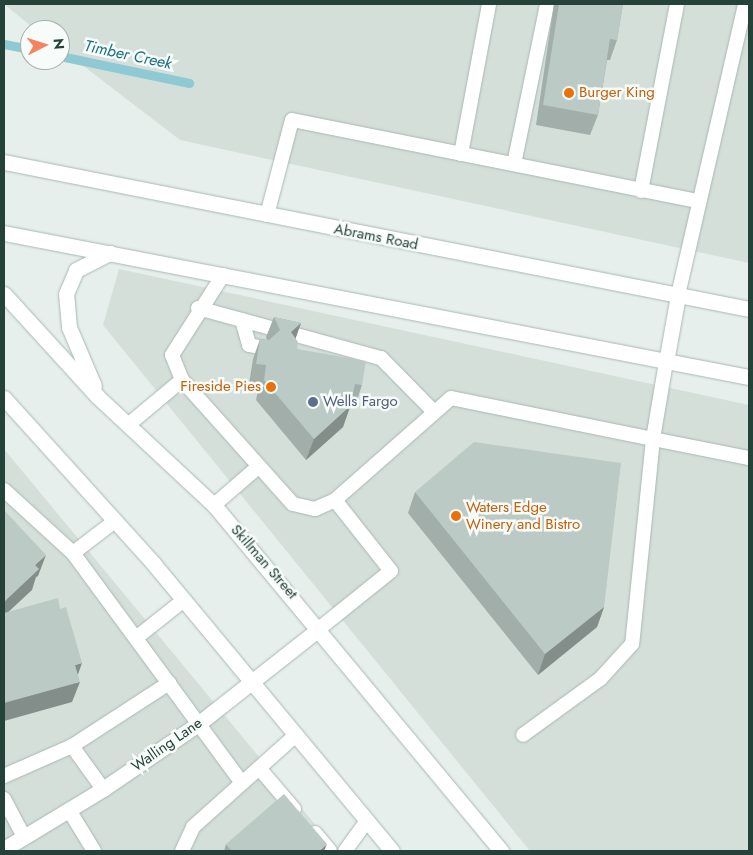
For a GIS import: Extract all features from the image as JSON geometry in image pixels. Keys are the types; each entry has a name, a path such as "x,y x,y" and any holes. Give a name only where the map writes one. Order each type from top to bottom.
{"main road":[{"name":"Abrams Road","path":"4,162 749,309"},
{"path":"4,233 749,377"},
{"path":"98,397 69,327 66,294 76,270 110,253"},
{"name":"Skillman Street","path":"4,294 98,397 214,505 320,628 501,851"},
{"path":"666,362 678,294"},
{"path":"6,406 115,520 253,681 392,851"},
{"name":"Walling Lane","path":"4,849 103,789 198,724 320,628"}],"lane":[{"path":"460,154 489,4"},
{"path":"514,164 547,4"},
{"path":"641,191 677,4"},
{"path":"678,294 745,4"},
{"path":"267,215 292,120 698,201"},
{"path":"223,275 198,308 172,355 182,380 293,504 315,509 334,500 451,398 749,458"},
{"path":"198,308 381,358 434,412"},
{"path":"242,320 249,344 264,348"},
{"path":"302,355 317,340"},
{"path":"523,735 600,679 632,644 653,439 666,362"},
{"path":"128,426 182,380"},
{"path":"214,505 258,467"},
{"path":"4,490 73,553 242,783"},
{"path":"320,628 391,571 334,500"},
{"path":"73,553 115,520"},
{"path":"136,638 184,600"},
{"path":"4,776 72,746 169,683"},
{"path":"182,851 193,827 296,734"},
{"path":"72,746 103,789"},
{"path":"259,768 330,851"},
{"path":"4,799 24,837"},
{"path":"69,810 94,851"},
{"path":"345,851 367,822"}],"shaded area":[{"path":"4,4 749,4 749,263 180,140 70,56 70,20 24,20"},
{"path":"119,269 749,405 749,851 530,851 103,325"},
{"path":"4,449 337,851 4,851"}],"building":[{"name":"Burger King","path":"559,4 623,4 617,40 610,39 598,115 543,105"},
{"path":"274,317 301,323 291,332 298,342 297,349 366,361 362,385 355,384 350,406 314,439 264,380 266,365 256,364 260,339 269,340 280,330"},
{"path":"474,442 621,463 604,607 545,654 415,492"},
{"path":"4,510 46,555 35,565 39,569 4,602"},
{"path":"58,598 60,609 66,607 82,663 75,665 80,682 4,703 4,613"},
{"path":"284,794 327,844 319,851 232,851 226,844"}],"waterway":[{"name":"Timber Creek","path":"4,44 20,47"},
{"name":"Timber Creek","path":"70,58 189,83"}],"place":[{"name":"Burger King","path":"569,93"},
{"name":"Fireside Pies","path":"271,387"},
{"name":"Wells Fargo","path":"313,402"},
{"name":"Waters Edge Winery and Bistro","path":"456,516"}]}
